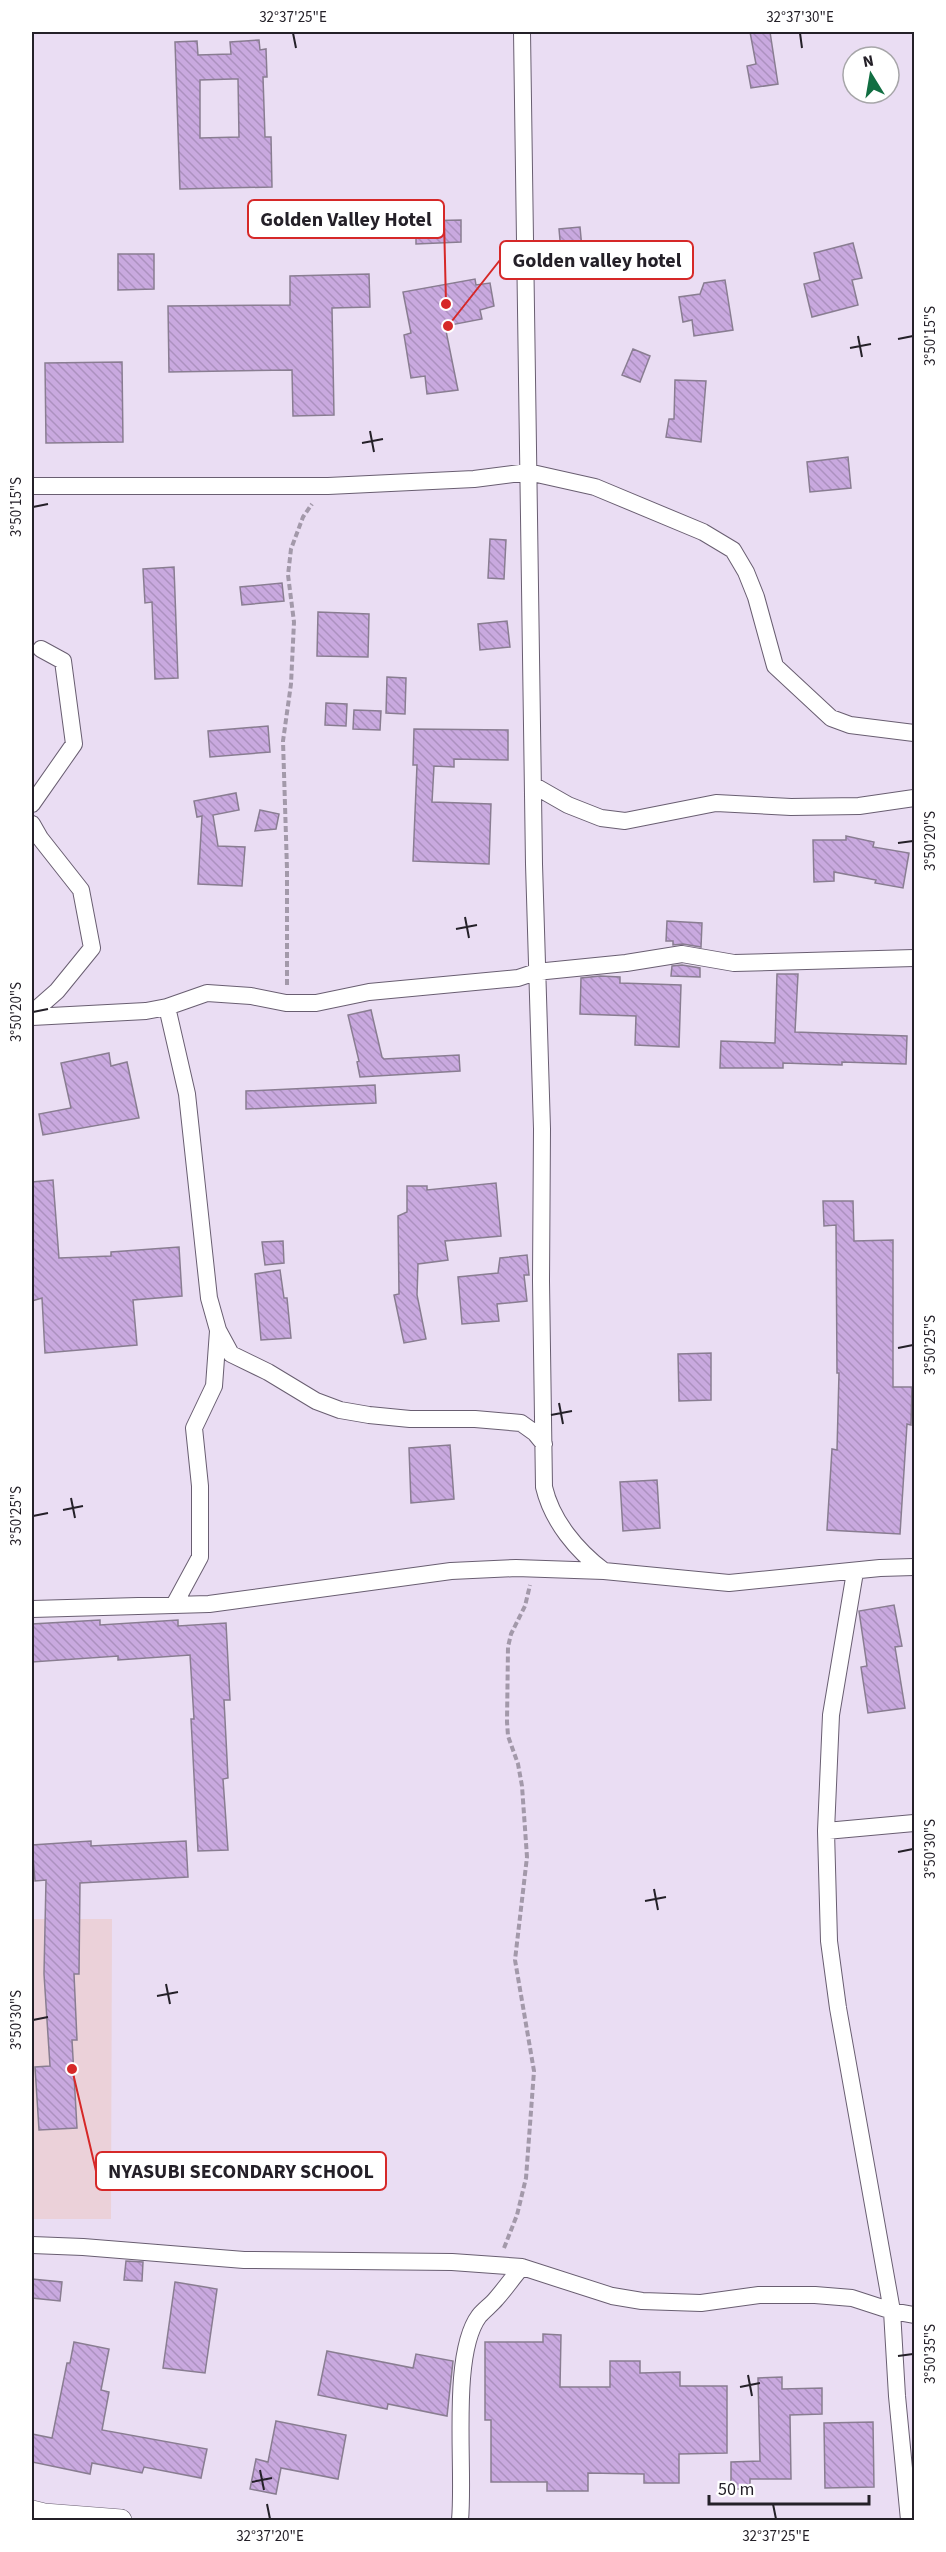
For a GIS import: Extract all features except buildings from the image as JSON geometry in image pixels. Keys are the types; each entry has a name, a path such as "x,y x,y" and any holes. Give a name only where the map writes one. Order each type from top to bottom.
{"street":[{"path":"522,32 536,972 542,1130 541,1281 544,1487 547,1501 554,1515 582,1555 604,1571"},
{"path":"32,486 325,486 474,479 528,472 595,487 703,532 738,555 762,617 775,666 788,681 831,718 839,723 915,733"},
{"path":"32,804 74,744 63,661 41,649"},
{"path":"533,785 568,805 601,818 625,821 716,802 791,807 859,806 915,798"},
{"path":"32,824 40,838 81,890 92,948 57,991 32,1015"},
{"path":"32,1015 146,1011 167,1007 207,993 251,996 286,1003 315,1003 369,992 518,978 536,972 626,963 682,954 734,963 915,958"},
{"path":"167,1007 187,1094 209,1298 218,1330 231,1354 316,1401 340,1410 410,1419 475,1419 521,1423 535,1433 543,1444"},
{"path":"174,1605 200,1557 200,1486 194,1428 214,1386 218,1330"},
{"path":"32,1609 228,1602 451,1570 604,1571 729,1583 880,1568 915,1567"},
{"path":"855,1572 831,1715 826,1831 829,1941 838,2008 891,2311 909,2520"},
{"path":"826,1831 915,1823"},
{"path":"32,2245 244,2260 452,2262 497,2265 522,2267 612,2296 642,2301 701,2303 759,2295 815,2295 852,2298 891,2311 915,2315"},
{"path":"460,2520 461,2415 464,2360 468,2338 479,2316 522,2267"},
{"path":"32,2511 121,2520"}],"path":[{"path":"286,1003 287,869 283,741 291,684 294,622 288,575 291,549 303,517 325,486"},
{"path":"497,2265 518,2215 526,2178 534,2071 515,1960 527,1857 522,1786 518,1764 508,1736 507,1722 508,1647 511,1634 530,1592 531,1569"}],"shaded area":[{"path":"32,1919 112,1919 111,2219 32,2219"}],"place":[{"name":"Golden Valley Hotel","path":"446,304"},
{"name":"Golden valley hotel","path":"448,326"},
{"name":"NYASUBI SECONDARY SCHOOL","path":"72,2069"}]}
